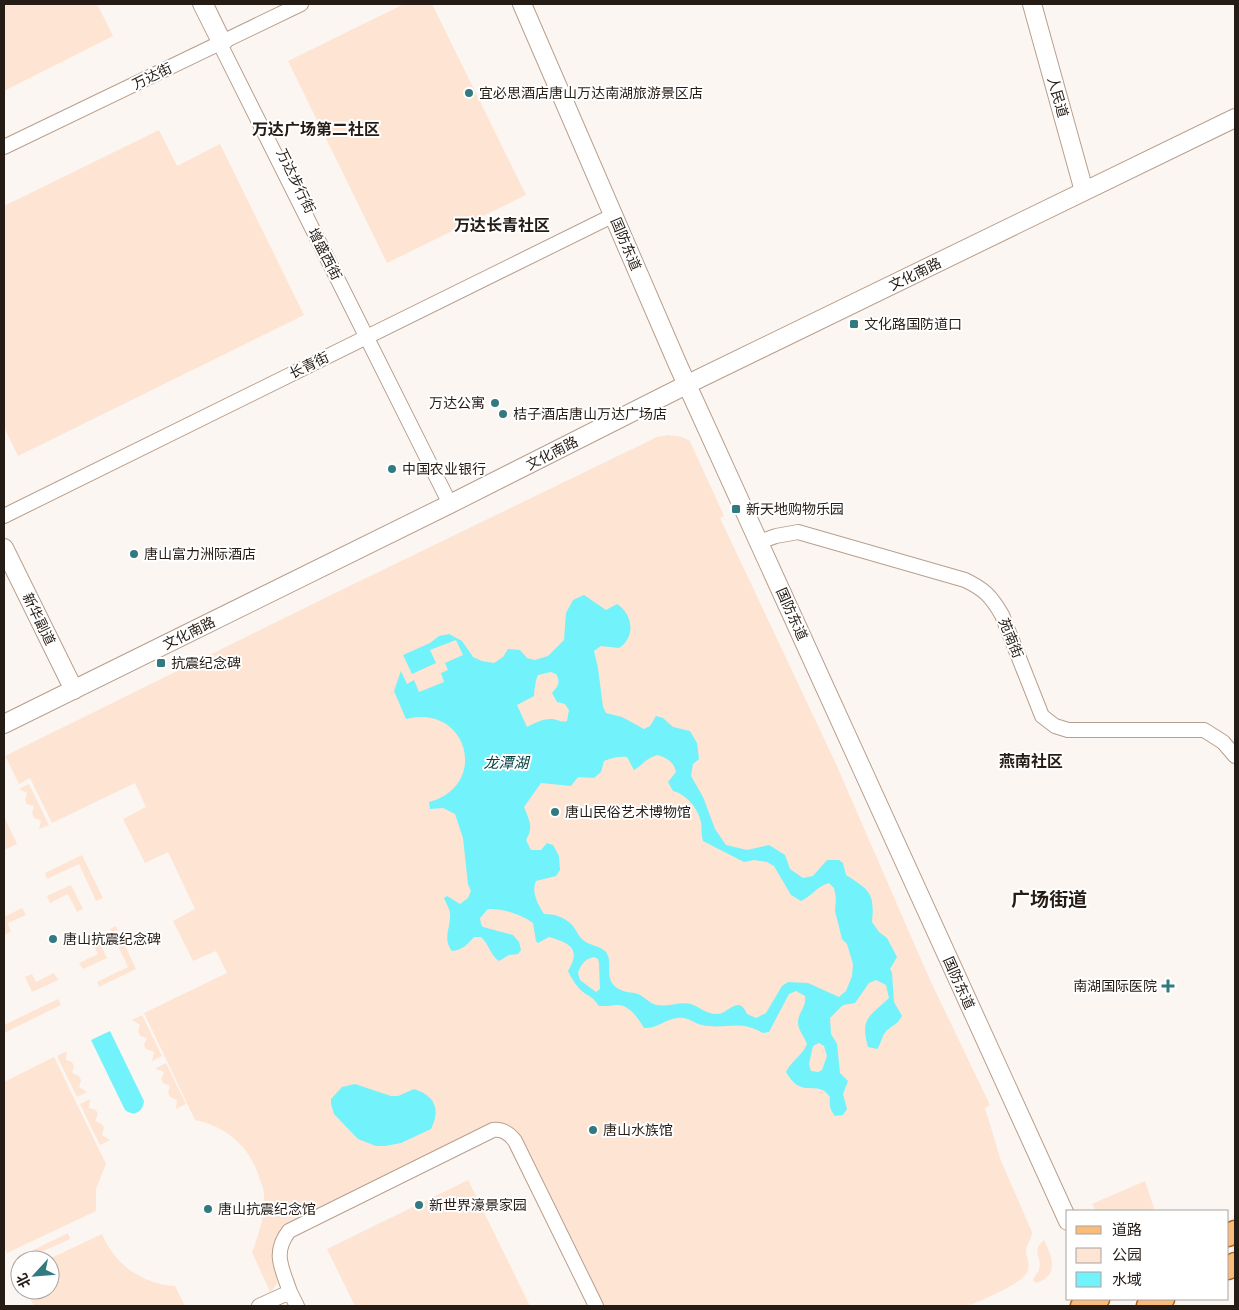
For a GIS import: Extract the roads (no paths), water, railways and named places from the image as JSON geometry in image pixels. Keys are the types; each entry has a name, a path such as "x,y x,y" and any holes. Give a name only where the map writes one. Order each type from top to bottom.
{"main road":[{"path":"1082,1306 1096,1300"},
{"path":"1148,1306 1161,1300"}],"street":[{"path":"193,4 218,44"},
{"name":"增盛西街","path":"200,4 218,44 450,504"},
{"path":"208,4 218,44"},
{"name":"万达街","path":"4,147 301,4"},
{"name":"国防东道","path":"522,4 688,384 1066,1218"},
{"name":"人民道","path":"1032,4 1084,191"},
{"path":"4,140 218,44"},
{"path":"4,154 218,44"},
{"name":"文化南路","path":"4,724 450,504 688,384 1235,118"},
{"name":"长青街","path":"4,516 614,215"},
{"name":"苑南街","path":"759,542 776,536 798,532 965,580 981,588 993,599 1002,614 1042,716 1055,726 1068,730 1204,730 1223,742 1235,756"},
{"name":"新华副道","path":"4,548 74,690"},
{"path":"297,1306 290,1292 279,1253 282,1240 289,1231 493,1130 500,1130 509,1134 515,1141 596,1306"},
{"path":"260,1306 290,1292"}],"water":[{"name":"龙潭湖","path":"584,595 606,610 617,604 626,614 629,619 630,632 624,643 619,648 601,646 594,651 603,707 606,713 622,717 644,729 650,726 656,716 663,718 673,727 690,731 697,743 699,759 693,764 691,776 703,797 715,829 726,845 747,850 769,845 785,855 790,869 803,878 813,876 827,860 839,860 843,863 846,875 860,884 869,893 873,912 872,922 879,932 887,938 897,957 890,969 892,973 894,1002 902,1016 898,1022 886,1031 877,1049 868,1047 865,1030 868,1019 889,998 886,985 876,980 869,983 855,1003 843,1005 830,1018 831,1034 837,1044 840,1073 848,1081 843,1094 847,1109 843,1115 835,1116 833,1114 830,1107 830,1097 825,1092 820,1089 804,1088 798,1085 792,1081 786,1072 807,1044 798,1022 805,1003 805,996 796,991 789,994 769,1032 763,1033 739,1026 702,1025 681,1018 644,1028 629,1009 621,1005 599,1006 583,992 574,982 568,971 574,957 571,948 567,944 549,937 538,943 533,923 518,915 488,909 480,918 483,927 513,935 519,942 521,950 518,954 509,955 499,961 481,937 474,937 459,950 452,951 449,946 447,937 450,912 444,898 447,896 460,904 468,898 471,891 468,884 463,838 455,814 443,808 430,809 429,802 448,793 460,780 465,764 464,748 457,734 444,723 427,717 406,719 394,691 401,671 407,684 414,680 419,692 444,682 441,673 448,670 445,663 463,655 456,640 430,650 436,663 412,674 403,655 430,643 439,636 449,634 462,641 473,657 482,661 494,663 503,657 508,649 520,650 527,658 535,660 548,656 564,640 566,613 573,600","holes":["551,672 556,674 558,684 552,693 557,702 565,704 569,710 567,721 548,719 527,727 517,705 534,696 538,675","658,755 670,761 674,766 676,772 668,782 673,791 687,798 697,812 701,822 703,841 744,862 754,860 767,862 774,866 791,895 801,901 825,884 829,883 834,888 836,898 835,911 842,939 847,944 853,964 852,976 846,991 839,997 808,983 788,982 782,986 766,1013 756,1018 747,1014 740,1005 733,1006 716,1014 709,1013 687,1003 654,1004 638,994 625,992 616,987 610,978 606,952 583,940 569,922 563,918 544,914 534,890 536,881 556,876 560,870 559,856 553,845 547,843 541,850 531,850 526,840 530,827 524,807 541,783 571,786 578,777 594,778 601,772 604,761 618,757 627,757 634,770","594,957 598,959 599,963 600,989 596,992 580,980 578,973 580,967 588,959","819,1043 824,1046 827,1056 822,1070 818,1072 811,1071 809,1064 813,1046"]},
{"path":"110,1031 144,1101 140,1111 135,1113 125,1110 91,1040"},
{"path":"355,1084 391,1096 398,1096 414,1089 427,1095 436,1109 431,1129 401,1143 385,1146 376,1146 358,1139 334,1114 331,1104 331,1099 342,1087"}],"place":[{"name":"宜必思酒店唐山万达南湖旅游景区店","path":"469,93"},
{"name":"文化路国防道口","path":"854,324"},
{"name":"万达公寓","path":"495,403"},
{"name":"桔子酒店唐山万达广场店","path":"503,414"},
{"name":"中国农业银行","path":"392,469"},
{"name":"新天地购物乐园","path":"736,509"},
{"name":"唐山富力洲际酒店","path":"134,554"},
{"name":"抗震纪念碑","path":"161,663"},
{"name":"唐山民俗艺术博物馆","path":"555,812"},
{"name":"唐山抗震纪念碑","path":"53,939"},
{"name":"南湖国际医院","path":"1168,986"},
{"name":"唐山水族馆","path":"593,1130"},
{"name":"新世界濠景家园","path":"419,1205"},
{"name":"唐山抗震纪念馆","path":"208,1209"}],"district":[{"name":"万达广场第二社区","path":"316,129"},
{"name":"万达长青社区","path":"502,225"},
{"name":"燕南社区","path":"1031,761"},
{"name":"广场街道","path":"1049,899"}]}
